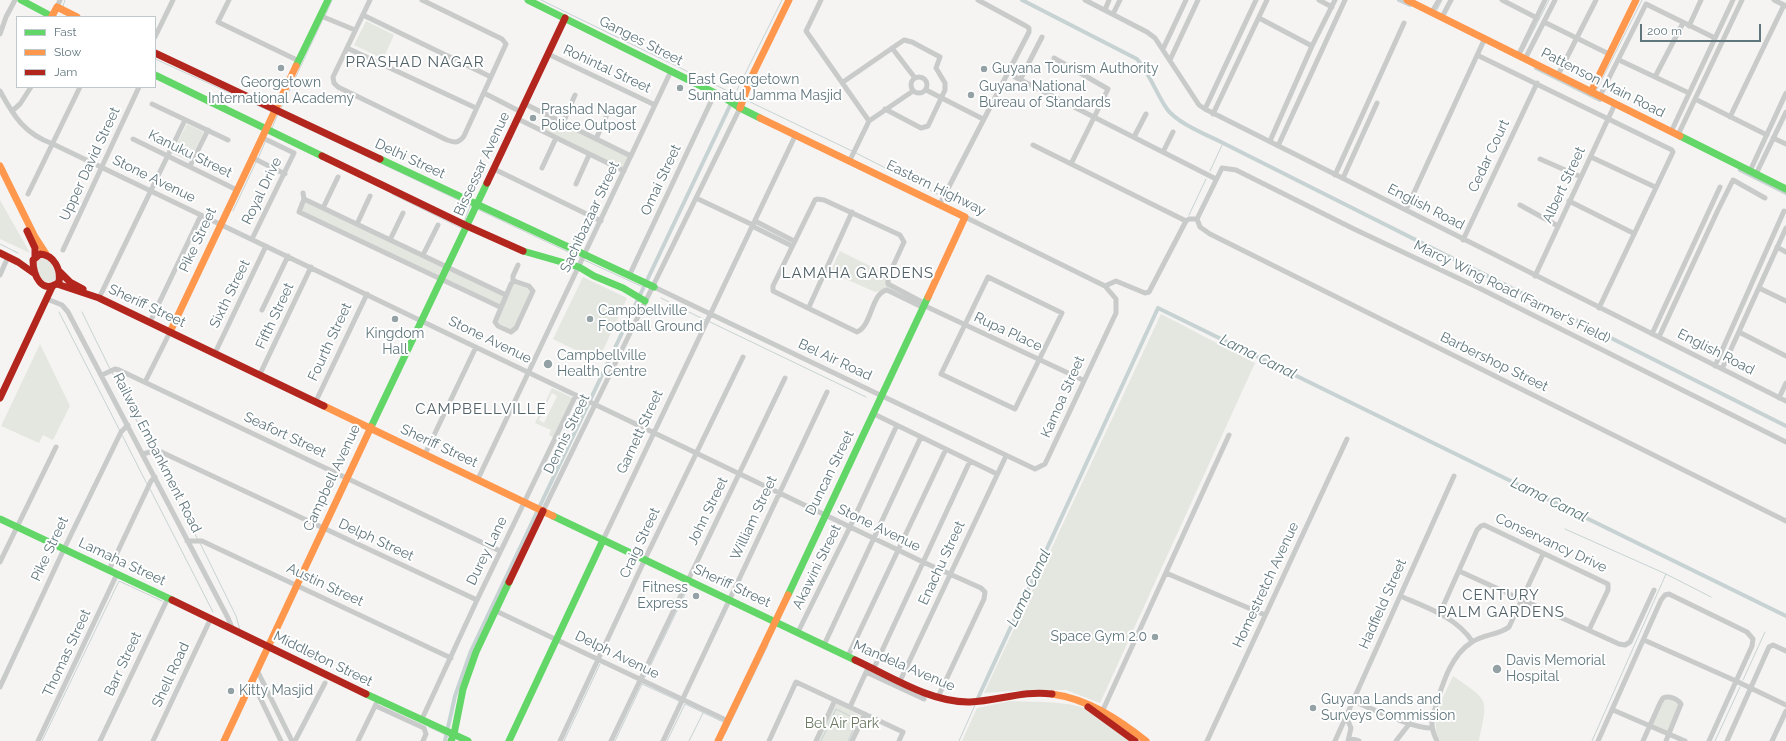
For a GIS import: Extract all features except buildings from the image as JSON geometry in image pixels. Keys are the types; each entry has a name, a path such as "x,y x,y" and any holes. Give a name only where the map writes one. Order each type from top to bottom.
{"street":[{"path":"0,34 6,17 15,0"},
{"path":"21,0 50,16"},
{"path":"53,16 60,9 60,0"},
{"path":"156,35 173,0"},
{"path":"229,0 218,22 299,61"},
{"name":"Pike Street","path":"145,382 220,224 237,190 266,139 267,130 299,61 324,16 328,0"},
{"path":"370,0 333,77 334,83 338,87 447,140 457,142 464,136 506,44 502,39 422,0"},
{"name":"Ganges Street","path":"528,0 725,98 741,103"},
{"name":"Dennis Street","path":"450,734 463,689 476,652 543,511 653,289 789,0"},
{"path":"821,0 806,31 869,121"},
{"path":"940,204 1029,28 978,0"},
{"name":"English Road","path":"1085,0 1147,32 1155,38 1199,105 1213,114 1786,401"},
{"path":"1105,10 1109,0"},
{"path":"1113,14 1120,0"},
{"path":"1163,49 1186,0"},
{"path":"1170,60 1198,0"},
{"path":"1205,109 1256,0"},
{"path":"1213,114 1267,0"},
{"path":"1319,0 1332,7"},
{"path":"1270,142 1312,46 1335,0"},
{"path":"1278,146 1345,0"},
{"name":"Pattenson Main Road","path":"1407,0 1484,40 1522,57 1600,96 1614,106 1674,133 1786,189"},
{"path":"1432,12 1438,0"},
{"path":"1442,17 1451,0"},
{"path":"1502,0 1537,18"},
{"path":"1522,57 1545,0"},
{"path":"1522,57 1544,22 1555,0"},
{"path":"1558,75 1596,0"},
{"path":"1591,92 1636,0"},
{"path":"1689,26 1702,0"},
{"path":"1674,133 1689,93 1733,0"},
{"path":"1674,133 1695,99 1742,0"},
{"path":"1730,117 1785,6 1774,0"},
{"path":"1600,96 1646,4 1715,38"},
{"path":"60,9 76,16"},
{"path":"363,15 491,77"},
{"path":"324,16 355,30"},
{"name":"Bissessar Avenue","path":"423,321 565,18"},
{"path":"1258,18 1312,46"},
{"path":"1544,22 1609,54"},
{"path":"1335,175 1404,23"},
{"path":"1655,77 1682,23"},
{"path":"1020,80 1042,38"},
{"path":"843,82 902,41 908,40 940,57 936,68 946,85 942,98 928,126 925,128 920,128 885,109"},
{"path":"1406,210 1484,40"},
{"path":"347,48 476,108"},
{"path":"892,48 915,78"},
{"path":"1478,52 1672,150 1673,152 1655,187 1599,308"},
{"name":"Delhi Street","path":"156,53 476,207 582,261 628,276 653,289"},
{"name":"Rohintal Street","path":"548,54 655,105"},
{"path":"1054,58 1108,89 1071,164"},
{"path":"1618,60 1689,93"},
{"name":"Sachibazaar Street","path":"478,479 671,71"},
{"name":"Delhi Street","path":"156,76 467,226 525,252 582,261 594,276 647,299"},
{"path":"913,91 911,84 915,78 921,77 925,79 927,83 926,90"},
{"path":"1014,77 1216,179 1197,219 1186,222 1149,292 1145,293 1116,281 1105,286"},
{"name":"Cedar Court","path":"1463,240 1537,83"},
{"path":"12,111 20,104 30,88"},
{"path":"28,194 80,88"},
{"name":"Upper David Street","path":"63,250 139,88"},
{"path":"926,90 983,119"},
{"path":"850,160 869,121 913,91 920,93 926,90"},
{"name":"Stone Avenue","path":"0,91 24,128 41,140 102,167 923,562 981,588 985,592 984,599 938,697"},
{"name":"Omai Street","path":"628,276 715,93"},
{"path":"1753,173 1767,135 1786,93"},
{"path":"484,94 521,112"},
{"path":"563,123 575,95"},
{"path":"1695,99 1767,135"},
{"name":"Eastern Highway","path":"741,103 796,134 1105,286 1116,298"},
{"path":"152,104 228,140"},
{"path":"525,104 632,156"},
{"path":"1343,178 1376,105 1367,104"},
{"name":"Albert Street","path":"1535,276 1614,106"},
{"path":"596,139 609,110"},
{"path":"1753,173 1786,112"},
{"path":"1134,137 1146,114"},
{"path":"518,119 624,171"},
{"path":"96,297 151,191 185,120"},
{"path":"190,166 208,130"},
{"path":"1163,152 1173,132"},
{"name":"Garnett Street","path":"509,741 796,134"},
{"path":"542,168 556,138"},
{"path":"1773,138 1786,144"},
{"name":"Kanuku Street","path":"133,139 237,190"},
{"name":"Royal Drive","path":"252,239 294,153 266,139"},
{"path":"1033,145 1186,222"},
{"path":"576,184 589,154"},
{"path":"1591,157 1655,187"},
{"path":"256,159 285,174"},
{"path":"1540,159 1581,177"},
{"path":"0,166 33,238 35,248 35,274"},
{"name":"Marcy Wing Road (Farmer's Field)","path":"1216,179 1222,168 1236,170 1354,230 1479,288 1786,442"},
{"path":"494,169 601,221"},
{"path":"0,176 33,238 46,254 54,260 60,272 60,279 46,301 2,386 0,398"},
{"path":"324,208 338,177"},
{"path":"1659,337 1733,180 1765,198"},
{"path":"1652,334 1720,186"},
{"path":"303,193 304,199 299,212 500,308"},
{"path":"357,224 370,196"},
{"path":"696,198 793,243"},
{"path":"304,199 506,295"},
{"path":"818,199 824,200 852,212 895,232 903,238 902,247 888,277 888,287 880,294 864,326 858,332 773,291 773,286 793,243 811,207 818,199"},
{"path":"1569,201 1634,233"},
{"path":"1520,205 1558,226"},
{"path":"1715,366 1784,211"},
{"path":"808,307 852,212"},
{"path":"390,240 403,213"},
{"path":"150,322 200,215"},
{"name":"Duncan Street","path":"718,741 777,622 825,515 875,412 923,305 965,217"},
{"name":"Barbershop Street","path":"1197,219 1200,227 1210,234 1786,521"},
{"path":"1704,221 1711,224"},
{"path":"423,255 438,225"},
{"path":"1722,369 1786,228"},
{"name":"Sixth Street","path":"215,353 266,246"},
{"path":"1777,248 1786,252"},
{"path":"0,253 18,262 35,274 41,284 46,301"},
{"path":"18,262 26,263 40,254 46,254"},
{"path":"262,310 288,256"},
{"path":"0,275 8,257"},
{"path":"513,281 519,281 529,286 532,291 516,328 512,332 495,324 495,319 513,281 513,276 518,265"},
{"name":"Fifth Street","path":"260,374 311,267"},
{"name":"Sheriff Street","path":"60,272 68,280 96,297 777,622"},
{"path":"988,277 1062,313 1015,409 941,374 965,325 988,277"},
{"path":"41,284 47,287 55,285"},
{"name":"Sheriff Street","path":"55,285 96,297"},
{"name":"Rupa Place","path":"888,287 1083,380"},
{"path":"1759,288 1786,301"},
{"name":"Bel Air Road","path":"653,289 710,314 1006,456"},
{"name":"Fourth Street","path":"316,401 366,294"},
{"name":"Kamoa Street","path":"1006,456 1035,469 1046,464 1083,380 1116,313 1116,298"},
{"name":"Railway Embankment Road","path":"46,301 62,305 68,312 128,425 146,453 155,477 190,541 233,630"},
{"name":"Campbell Avenue","path":"224,741 370,428 423,321"},
{"path":"1739,332 1786,356"},
{"path":"425,454 476,347"},
{"name":"Craig Street","path":"560,741 645,559 743,357"},
{"name":"Seafort Street","path":"102,375 115,369 119,370 500,551"},
{"name":"John Street","path":"611,741 642,680 687,580 785,378"},
{"path":"1779,398 1786,383"},
{"name":"William Street","path":"663,741 827,392"},
{"name":"Durey Lane","path":"422,719 500,551 576,394"},
{"path":"875,412 897,425 997,474"},
{"name":"Pike Street","path":"0,687 64,549 118,438 121,432 128,425"},
{"name":"Akawini Street","path":"798,632 850,527 897,425"},
{"path":"1102,712 1229,435"},
{"path":"824,644 921,437"},
{"name":"Homestretch Avenue","path":"1207,741 1347,440"},
{"path":"0,562 56,447"},
{"path":"848,656 946,449"},
{"name":"Delph Street","path":"146,453 156,450 477,600"},
{"name":"Enachu Street","path":"900,680 1006,456"},
{"path":"850,706 923,562 970,461"},
{"name":"Hadfield Street","path":"1335,741 1454,476"},
{"path":"109,570 146,491 155,477"},
{"name":"Lamaha Street","path":"0,519 168,598"},
{"name":"Conservancy Drive","path":"1459,571 1477,530 1481,526 1494,529 1543,554 1608,584 1608,590 1589,630"},
{"name":"Austin Street","path":"190,541 202,541 451,658"},
{"path":"1437,741 1431,721 1447,675 1461,650 1472,641 1486,635 1502,632 1509,627 1543,554"},
{"path":"1440,613 1459,571 1619,644 1625,645 1630,642 1654,590"},
{"path":"1166,573 1265,615"},
{"name":"Thomas Street","path":"38,741 117,574"},
{"path":"1598,741 1661,600 1665,595 1674,596 1747,632 1752,636 1752,646 1709,741"},
{"path":"1400,596 1440,613 1462,628 1472,641"},
{"name":"Middleton Street","path":"168,598 377,703 422,719 450,734 468,741"},
{"name":"Barr Street","path":"100,741 168,598"},
{"name":"Delph Avenue","path":"496,611 728,721"},
{"path":"223,625 228,618"},
{"name":"Shell Road","path":"153,741 210,620"},
{"name":"Mandela Avenue","path":"777,622 848,656 870,669 900,680 938,697 951,701 984,702 1029,693 1054,694 1078,700 1102,712 1127,725 1146,741"},
{"path":"1644,640 1736,680 1786,705"},
{"path":"1727,741 1767,650 1773,645 1786,651"},
{"path":"870,669 924,699"},
{"path":"257,670 292,741"},
{"path":"252,681 280,741"},
{"path":"769,741 796,682 903,732 899,741"},
{"path":"295,741 325,683"},
{"path":"1643,741 1649,725 1663,698 1668,697 1680,702 1681,706 1666,741"},
{"path":"816,741 835,700"},
{"path":"1353,701 1421,727 1432,728"},
{"path":"358,741 377,703 424,728 426,734 423,741"},
{"path":"1613,710 1685,741"},
{"path":"1772,741 1786,710"},
{"name":"Mandela Avenue","path":"1102,712 1135,741"},
{"path":"852,741 865,714"},
{"path":"1346,716 1350,724 1349,739 1359,741"},
{"path":"1396,741 1410,723"}],"green space":[{"path":"366,21 394,35 383,59 354,45"},
{"path":"546,115 631,156 624,171 539,130"},
{"path":"187,124 204,132 189,161 172,153"},
{"path":"0,200 30,253 0,239"},
{"path":"306,201 507,297 514,284 525,286 530,290 529,294 513,329 497,322 503,306 301,211"},
{"path":"840,251 884,273 887,285 923,303 885,290 875,292 830,272"},
{"path":"44,257 49,261 55,270 56,280 52,282 47,282 38,273 38,260"},
{"name":"Campbellville Football Ground","path":"583,277 627,298 598,361 553,339"},
{"path":"1161,314 1255,363 1100,703 1066,690 1028,690 984,693"},
{"path":"40,344 70,406 53,440 43,435 39,443 1,426"},
{"path":"552,388 573,398 554,438 549,435 551,430 535,423","holes":["552,393 557,396 544,423 539,420"]},
{"path":"1453,676 1480,696 1483,702 1484,716 1479,741 1440,741 1437,733 1436,716"},
{"path":"1664,699 1673,700 1680,704 1668,732 1651,724"},
{"path":"1010,701 1058,703 1084,708 1101,718 1129,741 962,741 977,708"},
{"name":"Bel Air Park","path":"836,703 862,716 850,741 818,741"}],"waterway":[{"path":"63,6 65,0"},
{"path":"325,16 332,0"},
{"path":"541,0 740,97"},
{"path":"735,94 782,0"},
{"path":"1022,0 1137,59 1146,71 1167,109 1178,119 1193,128 1786,426"},
{"path":"1399,0 1410,5"},
{"path":"1436,12 1442,0"},
{"path":"1522,53 1549,0"},
{"path":"1596,91 1642,0"},
{"path":"281,108 323,19"},
{"path":"156,59 272,112"},
{"path":"1536,68 1600,100"},
{"path":"445,741 455,696 471,651 735,95"},
{"path":"746,100 852,151"},
{"path":"277,114 473,207"},
{"path":"272,128 278,114"},
{"path":"258,159 265,142"},
{"path":"1210,171 1223,143"},
{"path":"856,153 939,195"},
{"path":"233,211 256,162"},
{"path":"1740,170 1786,193"},
{"path":"1189,215 1206,179"},
{"path":"392,194 461,228 462,226"},
{"path":"464,222 470,206"},
{"path":"477,209 581,258"},
{"path":"0,244 18,253"},
{"path":"584,260 643,287"},
{"path":"661,298 705,320"},
{"name":"Lama Canal","path":"978,698 1158,308 1786,616"},
{"path":"59,312 120,431"},
{"path":"82,312 110,369"},
{"path":"708,321 866,397"},
{"path":"112,372 151,449"},
{"path":"122,435 147,484"},
{"path":"154,454 198,540"},
{"path":"150,489 213,612"},
{"path":"1565,529 1666,574 1711,597"},
{"path":"200,543 236,616 240,630"},
{"path":"1592,741 1666,574"},
{"path":"42,741 119,581 162,601"},
{"path":"644,679 687,590"},
{"path":"1743,680 1765,632"},
{"path":"725,734 768,645"},
{"path":"564,741 600,664"},
{"path":"642,684 679,701"},
{"path":"615,741 642,684"},
{"path":"1715,741 1740,687"},
{"path":"667,741 685,704 723,722"},
{"name":"Lama Canal","path":"959,741 975,705"},
{"path":"821,741 836,709 858,720 848,741"},
{"path":"689,741 703,713"},
{"path":"429,727 450,737"}],"traffic: fast":[{"path":"21,0 51,16"},
{"path":"296,66 328,0"},
{"path":"528,0 725,98 740,108 760,118"},
{"path":"156,75 322,156"},
{"path":"1680,136 1786,189"},
{"path":"380,159 654,287"},
{"path":"371,427 487,183"},
{"path":"523,251 579,267 594,276 623,288 645,301"},
{"path":"788,595 928,297"},
{"path":"553,516 855,660"},
{"path":"0,519 172,600"},
{"path":"509,741 603,540"},
{"path":"451,741 454,734 463,689 476,652 509,582"},
{"path":"366,694 468,741"}],"traffic: slow":[{"path":"740,108 751,78 789,0"},
{"path":"1407,0 1680,136"},
{"path":"1591,92 1636,0"},
{"path":"52,16 57,7 75,16"},
{"path":"170,332 296,66"},
{"path":"760,118 965,217 928,297"},
{"path":"0,166 35,237 46,254"},
{"path":"324,406 553,516"},
{"path":"224,741 371,427"},
{"path":"718,741 788,595"},
{"path":"1052,694 1078,700 1090,705 1125,725 1146,741"}],"traffic: jam":[{"path":"487,183 565,18"},
{"path":"156,53 380,159"},
{"path":"322,156 467,226 523,251"},
{"path":"27,231 35,248 35,257"},
{"path":"0,253 18,262 35,274"},
{"path":"40,254 53,260 58,268 59,282 53,286 48,287 43,285 37,277 33,266 33,260 40,254"},
{"path":"60,272 70,282 83,289"},
{"path":"57,284 99,298 324,406"},
{"path":"0,398 52,287"},
{"path":"509,582 543,511"},
{"path":"172,600 366,694"},
{"path":"855,660 911,687 940,698 955,701 980,701 1031,693 1052,694"},
{"path":"1088,707 1135,741"}],"place":[{"name":"Georgetown International Academy","path":"281,68"},
{"name":"Guyana Tourism Authority","path":"984,69"},
{"name":"East Georgetown Sunnatul Jamma Masjid","path":"680,88"},
{"name":"Guyana National Bureau of Standards","path":"971,95"},
{"name":"Prashad Nagar Police Outpost","path":"533,118"},
{"name":"Kingdom Hall","path":"395,319"},
{"name":"Campbellville Football Ground","path":"590,319"},
{"name":"Campbellville Health Centre","path":"548,364"},
{"name":"Fitness Express","path":"696,596"},
{"name":"Space Gym 2.0","path":"1155,637"},
{"name":"Davis Memorial Hospital","path":"1497,669"},
{"name":"Kitty Masjid","path":"231,691"},
{"name":"Guyana Lands and Surveys Commission","path":"1313,708"}],"district":[{"name":"PRASHAD NAGAR","path":"415,62"},
{"name":"LAMAHA GARDENS","path":"858,273"},
{"name":"CAMPBELLVILLE","path":"481,409"},
{"name":"CENTURY PALM GARDENS","path":"1501,604"}]}
